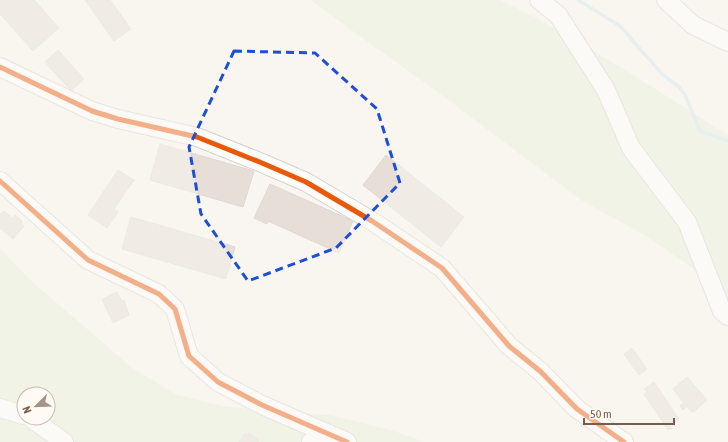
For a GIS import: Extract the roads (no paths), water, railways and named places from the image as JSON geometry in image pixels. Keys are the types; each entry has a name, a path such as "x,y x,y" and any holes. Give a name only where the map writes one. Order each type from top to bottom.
{"street":[{"path":"539,0 558,15 606,90 631,148 687,222 722,311 728,316"},
{"path":"666,0 693,25 728,42"},
{"path":"0,67 92,111 197,137 306,182 372,221 442,268 510,346 540,371 577,409 624,442"},
{"path":"0,181 88,260 159,294 175,309 189,356 218,382 262,405 344,440"},
{"path":"0,408 16,413"},
{"path":"42,426 64,442"},
{"path":"311,442 344,440"}],"waterway":[{"path":"578,0 620,26 662,74 679,87 685,95 700,131 728,141"}]}
